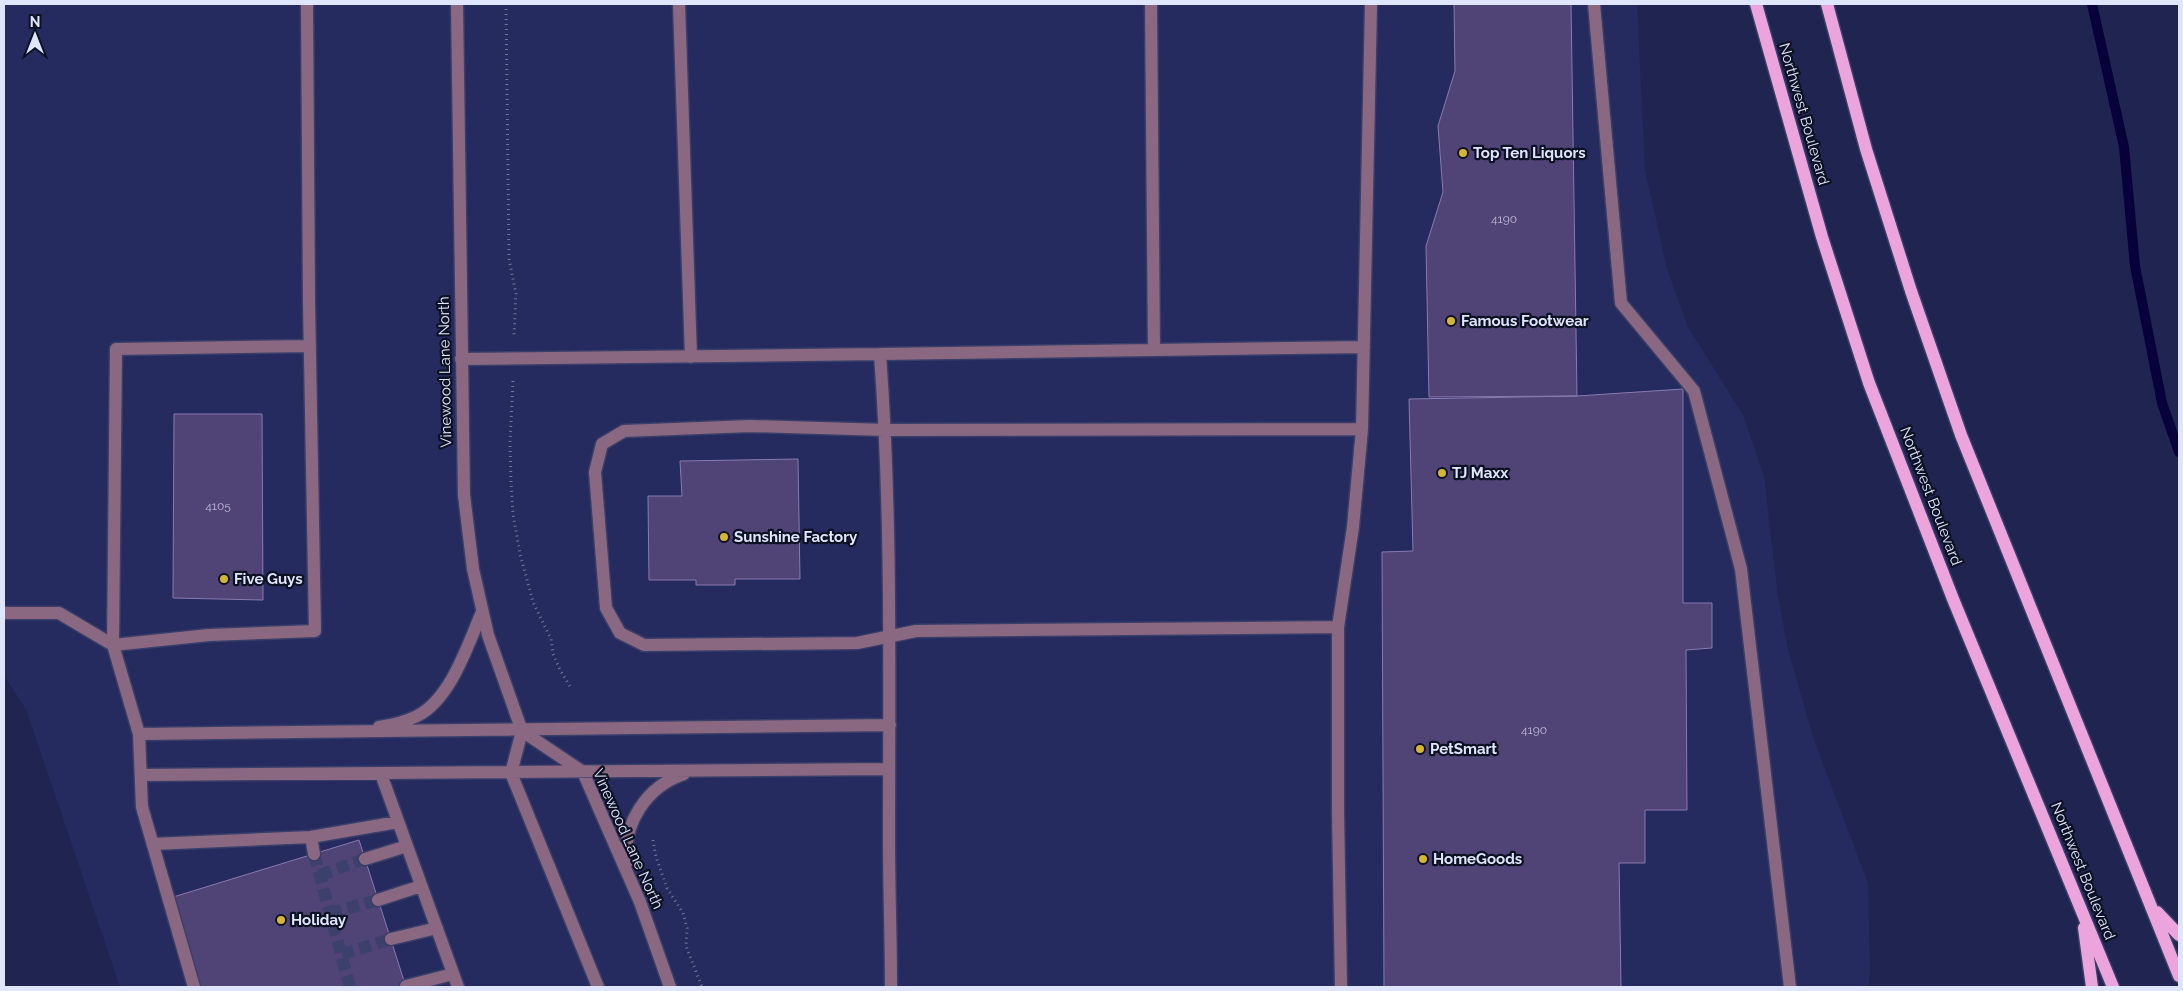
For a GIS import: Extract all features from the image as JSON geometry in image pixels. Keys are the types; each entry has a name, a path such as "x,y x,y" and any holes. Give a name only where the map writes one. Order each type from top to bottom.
{"main road":[{"name":"Northwest Boulevard","path":"1756,4 1822,237 1869,383 1953,599 2113,987"},
{"path":"1827,4 1866,149 1911,291 1962,435 2179,976"},
{"path":"2151,906 2179,935"},
{"path":"2082,908 2092,987"}],"street":[{"path":"4,613 59,613 113,645 209,635 315,631 307,4"},
{"name":"Vinewood Lane North","path":"457,4 464,495 473,569 482,612 488,635 522,731 583,772 629,875 670,987"},
{"path":"679,4 691,357"},
{"path":"1151,4 1154,350"},
{"path":"1341,987 1338,811 1338,626 1352,527 1362,429 1371,4"},
{"path":"1594,4 1621,303 1694,391 1741,569 1790,987"},
{"path":"194,987 142,807 139,734 113,645 116,349 310,346"},
{"path":"461,359 1364,347"},
{"path":"880,354 886,430 889,536 891,987"},
{"path":"1338,626 926,631 857,643 644,645 620,633 606,608 595,472 602,444 624,431 750,426 886,430 1362,429"},
{"path":"347,732 406,720 418,716 431,706 453,677 482,612"},
{"path":"139,734 890,726"},
{"path":"522,731 512,773 598,987"},
{"path":"140,775 890,769"},
{"path":"629,875 626,840 630,826 640,807 664,783 693,771"},
{"path":"380,774 458,987"},
{"path":"153,844 311,837 398,822"},
{"path":"311,837 314,854"},
{"path":"365,859 407,846"},
{"path":"378,900 421,886"},
{"path":"391,940 437,928"},
{"path":"406,986 454,974"}],"path":[{"path":"652,834 656,856 667,888 683,913 687,928 686,946 702,987"}],"shaded area":[{"path":"4,4 1637,4 1645,170 1667,269 1688,327 1743,415 1764,476 1778,596 1788,649 1813,737 1868,883 1870,974 1868,987 120,987 26,709 4,676"}],"building":[{"path":"1454,4 1571,4 1577,396 1429,397 1426,246 1443,192 1438,126 1455,71"},
{"path":"1683,389 1683,603 1712,603 1712,648 1686,650 1687,810 1645,810 1645,863 1619,863 1621,987 1384,987 1382,552 1413,551 1409,399 1577,396"},
{"path":"174,414 262,414 263,600 173,598"},
{"name":"Sunshine Factory","path":"798,459 800,579 735,579 735,585 696,585 696,580 649,580 648,496 682,496 680,461"},
{"name":"Holiday","path":"359,840 406,987 198,987 170,898"}],"waterway":[{"path":"2092,4 2124,147 2135,266 2162,403 2179,452"}],"tunnel":[{"path":"314,854 350,987"},
{"path":"320,875 365,859"},
{"path":"330,913 378,900"},
{"path":"342,954 391,939"}],"place":[{"name":"Top Ten Liquors","path":"1463,153"},
{"name":"Famous Footwear","path":"1451,321"},
{"name":"TJ Maxx","path":"1442,473"},
{"name":"Sunshine Factory","path":"724,537"},
{"name":"Five Guys","path":"224,579"},
{"name":"PetSmart","path":"1420,749"},
{"name":"HomeGoods","path":"1423,859"},
{"name":"Holiday","path":"281,920"}]}
